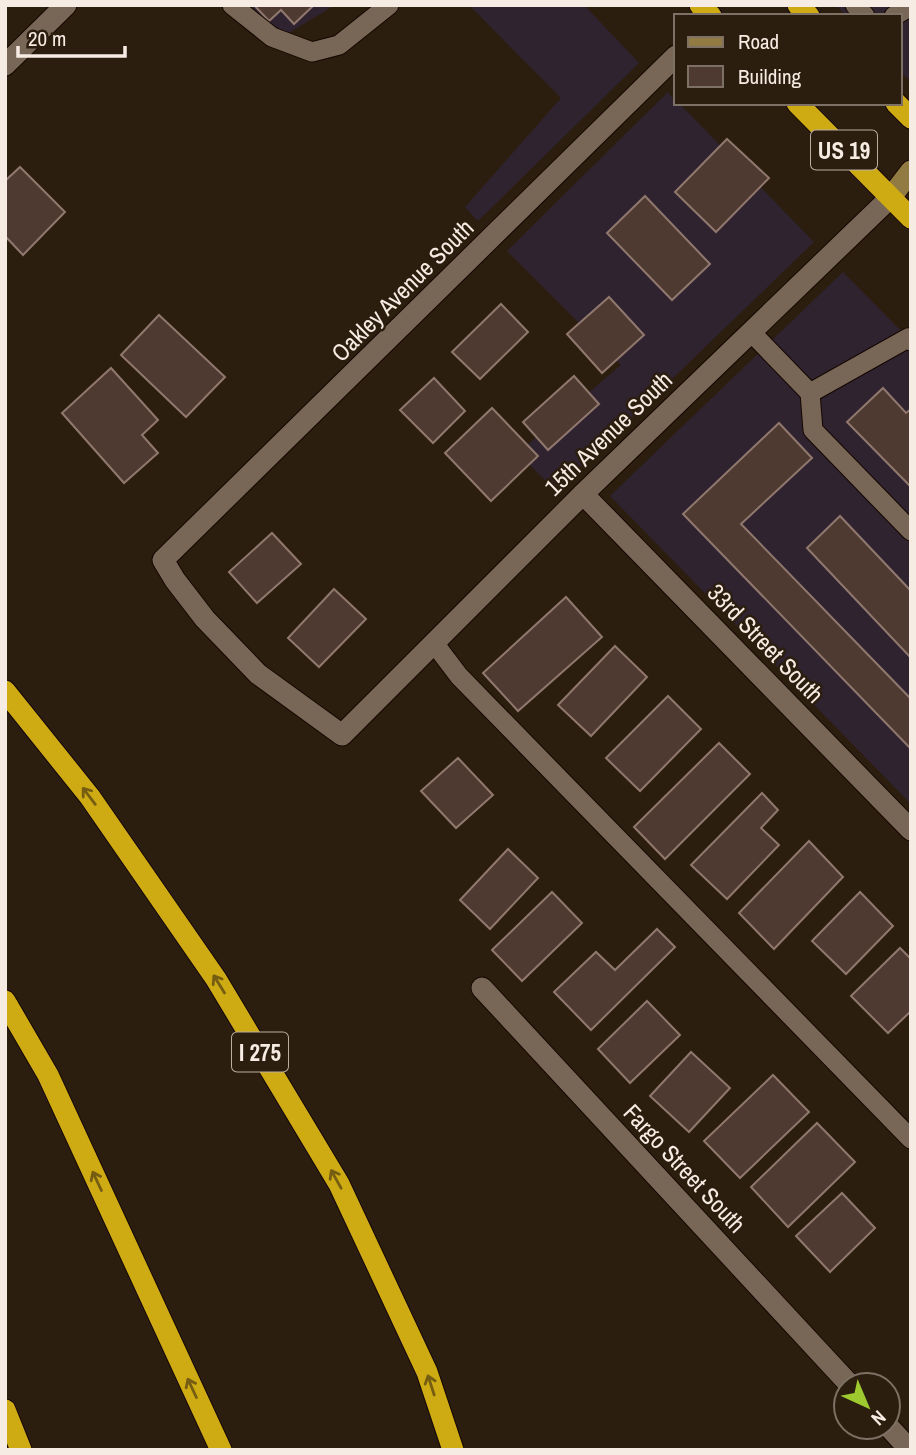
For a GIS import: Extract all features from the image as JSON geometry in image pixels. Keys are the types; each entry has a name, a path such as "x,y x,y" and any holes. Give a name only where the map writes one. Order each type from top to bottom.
{"highway":[{"name":"US 19","path":"799,105 911,218"},
{"name":"US 19","path":"898,105 911,118"},
{"name":"I 275","path":"5,691 90,797 216,979 339,1184 427,1372 453,1450"},
{"path":"5,1002 48,1075 221,1450"},
{"path":"5,1410 21,1450"}],"street":[{"path":"5,65 66,5"},
{"name":"Oakley Avenue South","path":"342,735 258,674 205,619 174,580 163,560 674,58"},
{"name":"15th Avenue South","path":"342,735 583,494 891,197 911,171"},
{"name":"33rd Street South","path":"583,494 911,830"},
{"name":"Fargo Street South","path":"482,988 837,1371"}],"lane":[{"path":"232,5 272,37 312,52 339,45 389,5"},
{"path":"751,332 810,393 813,430 911,531"},
{"path":"810,393 910,338"},
{"path":"434,643 459,676 911,1139"}],"shaded area":[{"path":"237,5 335,5 272,43"},
{"path":"469,5 584,5 639,63 478,221 465,207 561,98"},
{"path":"836,5 911,5 911,82 902,73 902,14 844,14"},
{"path":"668,92 674,105 681,105 814,242 556,491 518,453 621,365 507,251"},
{"path":"843,272 911,341 911,804 610,496"}],"building":[{"path":"254,5 314,5 294,24 281,10 269,21"},
{"path":"727,139 769,178 716,232 675,192"},
{"path":"20,167 65,212 23,255 5,236 5,181"},
{"path":"645,196 710,264 672,300 607,233"},
{"path":"609,297 644,335 602,373 567,334"},
{"path":"501,304 528,332 480,379 452,352"},
{"path":"159,315 225,377 186,417 121,355"},
{"path":"111,368 158,420 142,435 158,453 124,483 62,413"},
{"path":"574,376 599,404 548,450 523,422"},
{"path":"434,378 465,411 433,443 400,410"},
{"path":"883,388 906,413 911,409 911,487 847,422"},
{"path":"492,408 538,456 491,501 445,453"},
{"path":"779,423 812,458 741,524 911,699 911,749 683,514"},
{"path":"840,516 911,591 911,658 807,548"},
{"path":"272,533 301,564 257,603 229,572"},
{"path":"334,589 366,619 319,667 288,638"},
{"path":"566,597 602,637 518,711 483,673"},
{"path":"615,646 647,677 591,736 558,705"},
{"path":"668,696 701,729 640,791 606,758"},
{"path":"719,743 750,774 665,859 634,827"},
{"path":"458,758 493,795 456,828 421,791"},
{"path":"762,793 778,810 761,828 779,845 727,899 691,865"},
{"path":"809,841 843,877 774,949 739,913"},
{"path":"508,849 538,878 490,929 460,900"},
{"path":"552,892 582,923 522,981 492,950"},
{"path":"860,892 893,926 846,974 812,941"},
{"path":"657,929 675,947 591,1030 554,992 596,952 615,970"},
{"path":"900,948 911,959 911,1011 888,1033 851,996"},
{"path":"647,1001 680,1035 630,1083 598,1049"},
{"path":"691,1052 730,1088 689,1132 650,1096"},
{"path":"773,1075 809,1112 740,1178 704,1141"},
{"path":"817,1123 855,1162 788,1227 751,1187"},
{"path":"842,1193 875,1228 830,1272 796,1236"}]}
